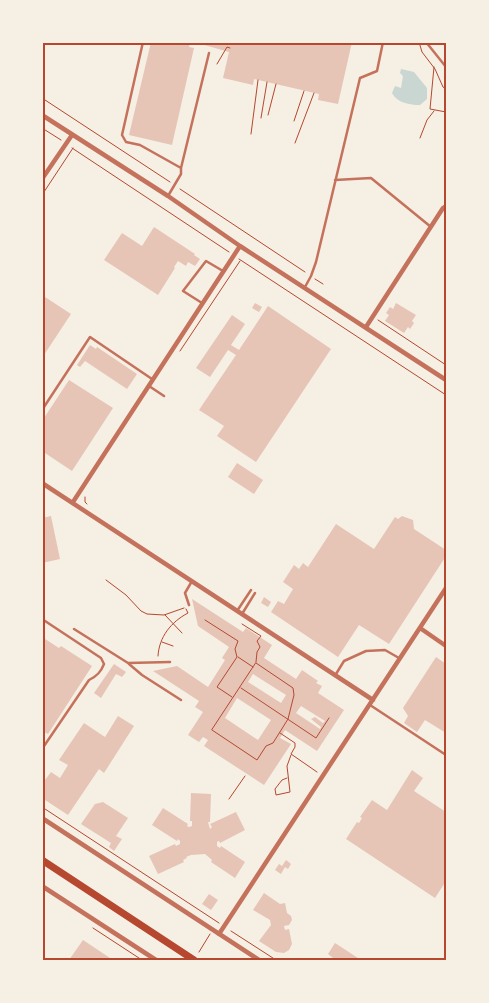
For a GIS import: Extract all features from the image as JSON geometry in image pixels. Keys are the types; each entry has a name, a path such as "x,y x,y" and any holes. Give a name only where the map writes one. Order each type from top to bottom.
{"main road":[{"path":"42,860 194,960"}],"street":[{"path":"42,115 446,380"},
{"path":"42,180 72,135"},
{"path":"366,327 446,206"},
{"path":"73,502 240,246"},
{"path":"42,482 373,700"},
{"path":"219,934 446,588"},
{"path":"420,628 446,646"},
{"path":"42,818 259,960"},
{"path":"42,886 156,960"}],"lane":[{"path":"143,42 122,135 123,139 126,142 140,145 181,168"},
{"path":"305,287 316,262 360,78 377,71 383,42"},
{"path":"426,42 446,67"},
{"path":"168,196 181,174 209,53"},
{"path":"335,180 371,178 431,228"},
{"path":"202,303 183,291 206,261 223,271"},
{"path":"42,410 90,337 152,379"},
{"path":"148,385 164,396"},
{"path":"187,606 186,590 192,581"},
{"path":"237,611 251,590"},
{"path":"244,615 255,593"},
{"path":"42,619 101,658 104,664 102,671 89,680 42,749"},
{"path":"74,629 128,663 142,675 180,700"},
{"path":"335,675 344,661 366,651 385,650 400,659"},
{"path":"128,663 170,662"},
{"path":"370,705 446,754"}],"path":[{"path":"420,42 422,52 434,67 443,87 446,89"},
{"path":"217,64 227,47 230,48"},
{"path":"434,67 430,109 446,112"},
{"path":"251,134 258,80"},
{"path":"261,118 267,82"},
{"path":"268,115 276,84"},
{"path":"294,121 304,91"},
{"path":"295,143 314,93"},
{"path":"42,98 323,284"},
{"path":"420,138 427,120 434,110"},
{"path":"42,128 446,395"},
{"path":"42,195 73,148"},
{"path":"373,316 446,365"},
{"path":"106,580 126,595 141,611 147,614 164,615 187,606 188,613 173,624 161,641 158,663"},
{"path":"164,615 182,633"},
{"path":"244,615 242,624 261,636 258,641 260,647 256,652 256,663 212,730 256,760 266,746 273,743 288,719 294,695 293,688 256,663"},
{"path":"205,620 238,641 235,649 237,657 253,668"},
{"path":"161,641 173,646"},
{"path":"233,698 217,687 237,657"},
{"path":"240,687 316,738 330,718"},
{"path":"279,733 294,742 295,747 287,766 290,792 276,795 275,789 282,780 287,778"},
{"path":"291,754 323,776"},
{"path":"229,799 245,776"},
{"path":"42,807 276,960"},
{"path":"88,924 142,960"},
{"path":"194,960 209,935 211,928"}],"shaded area":[{"path":"401,69 414,72 427,88 427,99 420,105 400,101 392,93 395,86 401,88 403,76 400,73"}],"building":[{"path":"151,42 190,42 189,47 194,48 172,145 129,135"},
{"path":"194,42 352,42 338,104 318,100 319,94 254,79 253,85 223,78 229,52"},
{"path":"154,227 200,259 195,266 188,262 186,266 178,261 158,295 104,260 122,233 142,246"},
{"path":"42,295 71,314 42,358"},
{"path":"255,303 262,307 259,312 252,308"},
{"path":"396,303 416,315 410,329 408,327 404,333 385,321 389,315 386,313 390,307 393,309"},
{"path":"268,306 331,349 256,462 217,436 224,426 199,410 236,355 228,350 210,377 196,368 232,315 245,324 231,345 239,350"},
{"path":"90,345 96,349 97,347 137,374 127,389 85,361 80,367 77,365"},
{"path":"69,380 113,408 72,471 42,451 42,421"},
{"path":"237,463 263,480 254,494 228,477"},
{"path":"51,516 60,559 42,563 42,518"},
{"path":"402,516 413,520 414,529 446,550 446,556 389,644 359,625 338,657 271,612 278,601 284,604 293,589 283,582 294,565 299,569 303,563 308,567 336,524 374,549 395,517 398,519"},
{"path":"264,597 271,602 268,607 261,603"},
{"path":"192,599 243,632 246,628 272,645 264,658 296,679 302,670 318,681 316,683 322,686 318,693 344,710 317,751 285,730 280,738 291,744 264,785 204,746 208,740 203,737 199,742 188,735 203,712 195,707 199,701 153,671 177,666 208,687 225,660 222,658 229,647 198,626","holes":["253,674 286,695 281,703 248,682","237,698 271,720 258,740 225,718","301,706 325,721 323,723 315,717 311,719 321,727 320,729 296,713"]},
{"path":"42,637 59,648 61,646 92,666 48,734 42,731"},
{"path":"436,657 446,664 446,733 425,720 417,732 404,723 408,716 403,708"},
{"path":"114,664 126,672 122,677 116,674 101,698 94,693"},
{"path":"118,716 134,726 104,773 99,769 68,815 42,798 42,784 51,772 60,778 68,765 59,760 84,723 105,737"},
{"path":"412,770 423,778 414,791 446,812 446,881 435,898 346,839 357,822 359,823 362,818 360,817 372,800 387,810"},
{"path":"191,793 211,794 210,822 208,822 210,829 212,827 210,824 236,812 245,830 220,843 219,841 217,842 217,846 220,848 221,846 245,862 235,878 211,862 212,860 205,854 186,857 183,860 184,862 158,874 149,856 175,844 176,846 180,844 180,841 152,825 163,808 188,824 187,826 192,826 192,821 190,821"},
{"path":"103,802 128,818 116,836 122,839 114,851 109,847 111,843 81,824 95,804"},
{"path":"286,860 291,864 288,869 285,867 281,874 275,870 279,864 282,866"},
{"path":"264,893 280,904 285,903 287,913 291,916 292,920 289,925 284,926 285,930 289,929 292,944 289,950 284,953 276,952 259,941 271,925 270,920 253,910"},
{"path":"209,894 218,900 211,910 202,904"},
{"path":"83,940 113,960 69,960"},
{"path":"335,943 361,960 331,960 333,958 328,954"}]}
